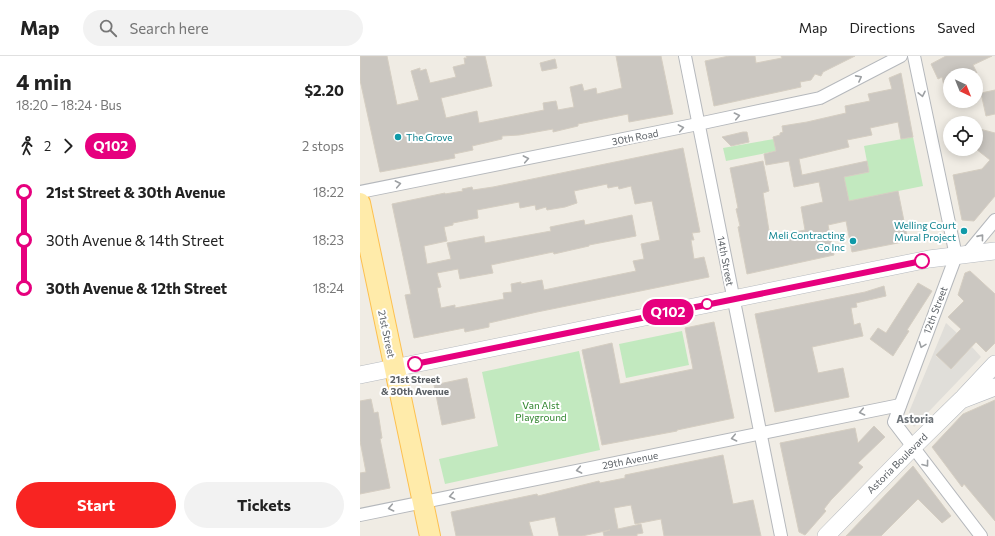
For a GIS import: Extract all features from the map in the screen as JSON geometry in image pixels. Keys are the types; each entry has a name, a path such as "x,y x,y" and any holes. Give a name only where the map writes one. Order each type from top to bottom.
{"main road":[{"name":"21st Street","path":"360,203 430,536"}],"street":[{"name":"14th Street","path":"685,56 781,536"},
{"name":"30th Road","path":"360,192 820,98 901,56"},
{"path":"914,56 961,255"},
{"path":"961,255 995,220"},
{"path":"360,375 929,259 995,251"},
{"name":"12th Street","path":"961,255 894,422 981,536"},
{"path":"961,400 995,364"},
{"name":"Astoria Boulevard","path":"826,536 913,446 961,400 995,387"},
{"name":"29th Avenue","path":"360,515 900,405"}],"shaded area":[{"path":"946,323 957,333 936,356 951,369 972,347 981,357 914,427 909,417 909,412"}],"green space":[{"path":"913,137 923,186 849,201 844,177 869,172 864,146"},
{"path":"774,139 776,151 726,161 723,148"},
{"path":"682,331 689,365 626,378 619,344"},
{"name":"Van Alst Playground","path":"579,351 600,450 445,484 439,459 498,446 482,372"}],"building":[{"path":"360,56 387,56 397,105 419,100 411,71 420,68 420,71 426,69 430,83 456,77 453,67 465,64 464,58 467,58 466,56 485,56 492,86 441,98 446,118 477,111 479,123 544,110 543,103 556,101 558,110 574,107 570,87 582,84 584,91 596,88 597,94 622,88 616,56 661,56 673,114 629,122 628,114 578,124 578,126 553,132 553,129 519,135 502,136 502,139 472,146 473,150 454,154 455,158 380,172 360,80"},
{"path":"729,56 755,56 756,63 782,58 781,56 855,56 823,72 821,76 815,74 811,80 800,82 801,87 714,106 705,61"},
{"path":"946,56 992,56 973,65 974,68 943,68 943,82 942,77 938,79 931,64"},
{"path":"555,59 557,68 542,71 540,63"},
{"path":"901,73 913,137 901,139 898,122 870,128 872,135 847,140 849,147 799,159 802,175 867,161 869,172 844,177 849,201 898,191 908,241 852,252 846,221 828,225 834,255 747,274 738,227 740,226 736,209 738,208 730,168 763,161 769,191 763,193 770,237 805,230 801,207 823,202 819,182 794,187 789,161 766,165 764,154 776,151 773,137 780,135 780,133 783,132 782,126 846,113 845,106 870,101 868,94 892,89 889,78"},
{"path":"995,90 995,114 986,116 983,102 983,93"},
{"path":"983,130 995,133 995,196 974,221 962,220 953,175 982,169 990,160 983,154"},
{"path":"747,132 749,142 731,146 722,137"},
{"path":"683,148 700,232 692,233 694,240 691,240 694,259 704,257 709,277 537,312 489,323 489,327 465,332 464,328 414,338 405,295 411,294 392,204 445,193 463,191 462,189 472,187 473,190","holes":["607,184 608,188 618,186 619,189 631,186 635,204 652,201 660,240 641,244 644,259 633,261 636,271 544,290 542,280 521,284 521,282 511,284 512,292 503,293 504,299 455,308 455,305 441,308 437,288 441,287 437,273 458,269 460,279 493,273 491,265 553,252 554,254 589,245 636,236 632,215 585,225 584,220 550,227 551,231 485,243 484,236 447,243 451,259 427,264 424,246 447,241 444,227 453,225 453,223 478,218 477,210 519,202 520,208 535,205 536,210 546,207 547,210 565,207 577,203 574,191"]},
{"path":"970,271 995,294 995,343 986,352 976,342 951,369 936,355 961,329 948,317 964,301 958,295 965,273"},
{"path":"918,283 932,291 907,330 909,331 893,356 870,339 878,328 886,333"},
{"path":"884,286 886,296 856,303 857,307 851,308 854,325 860,323 863,336 812,347 818,373 843,368 849,397 775,412 755,314 865,292"},
{"path":"714,322 734,418 677,431 602,445 582,350 612,343 620,384 693,369 685,328"},
{"path":"467,378 475,418 442,425 434,385"},
{"path":"371,399 374,413 378,412 382,438 380,439 390,488 360,494 360,473 366,472 360,441 360,401"},
{"path":"995,400 995,521 964,484 962,487 932,447 963,414"},
{"path":"874,426 885,437 858,463 863,467 831,500 824,509 826,511 805,535 799,532 780,443 855,428 858,443"},
{"path":"723,455 733,504 753,500 761,536 664,536 661,519 635,524 631,505 614,508 618,529 641,524 643,533 637,534 637,536 604,536 603,532 610,530 582,536 559,536 555,517 529,522 533,536 456,536 451,512 537,494 538,496 599,481 600,483 625,478 625,475"},
{"path":"913,466 951,516 942,523 918,499 881,536 846,536"}],"bus line":[{"name":"Q102","path":"415,364 718,301 922,261"}],"place":[{"name":"The Grove","path":"398,137"},
{"name":"Welling Court Mural Project","path":"964,231"},
{"name":"Meli Contracting Co Inc","path":"853,241"},
{"name":"21st Street & 30th Avenue","path":"415,364"}],"district":[{"name":"Astoria","path":"915,419"}]}
